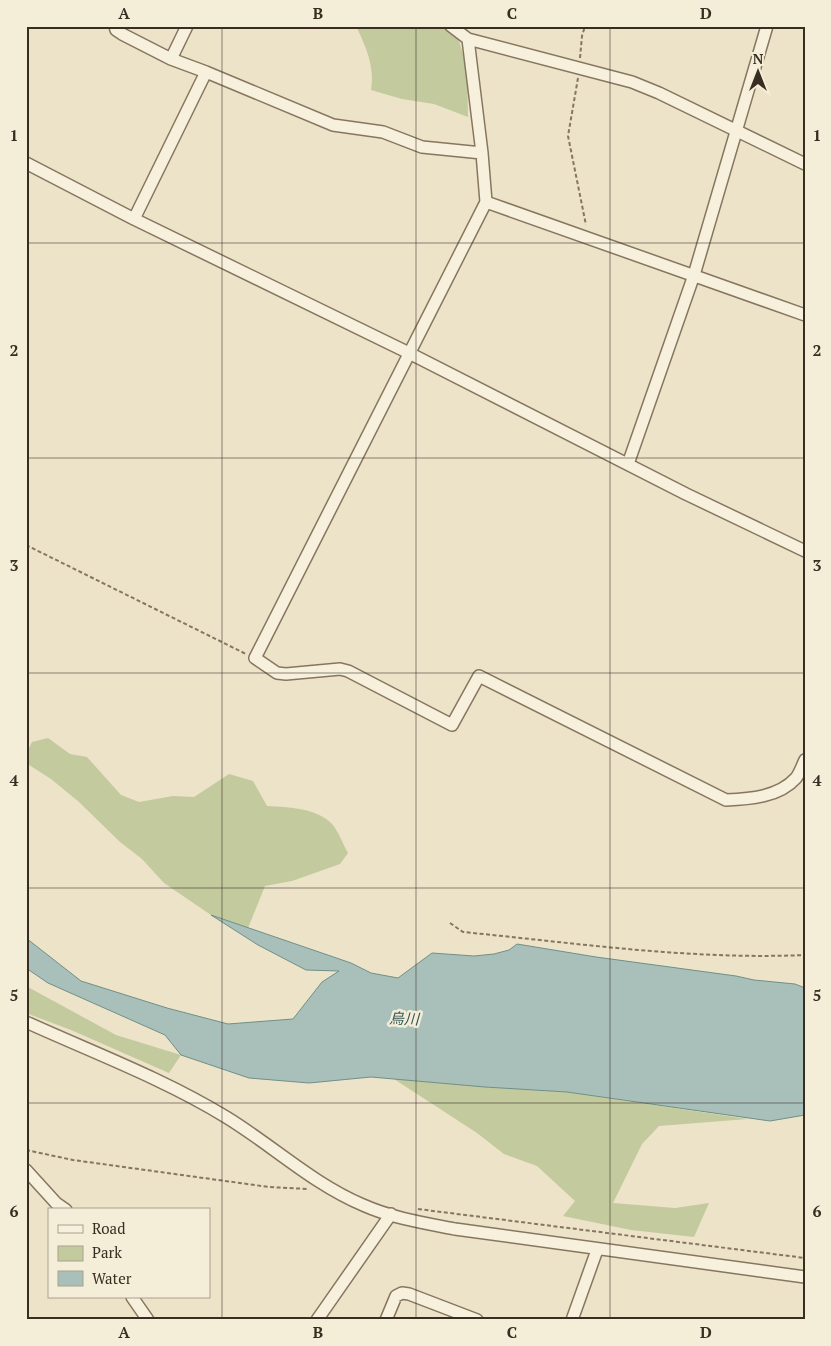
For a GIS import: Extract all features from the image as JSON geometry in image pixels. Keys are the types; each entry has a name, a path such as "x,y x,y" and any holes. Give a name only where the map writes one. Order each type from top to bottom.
{"street":[{"path":"116,26 116,30 122,34 171,59 333,125 384,132 422,147 482,153"},
{"path":"171,59 186,26"},
{"path":"451,26 468,39 632,82 659,92 805,164"},
{"path":"628,464 694,275 767,26"},
{"path":"468,39 486,202 255,658 277,673 286,674 340,669 348,671 452,725 479,676 726,800 754,798 786,788 796,777 805,760"},
{"path":"134,219 206,72"},
{"path":"26,163 134,219 409,353 686,494 805,551"},
{"path":"486,202 805,315"},
{"path":"26,1022 188,1096 226,1117 320,1182 363,1205 409,1220 455,1229 805,1278"},
{"path":"26,1170 56,1203 63,1208"},
{"path":"317,1320 391,1214"},
{"path":"572,1320 598,1250"},
{"path":"386,1320 396,1296 402,1293 477,1320"},
{"path":"133,1298 148,1320"}],"path":[{"path":"585,26 568,136 588,238"},
{"path":"26,545 255,658"},
{"path":"450,923 462,932 584,945 726,955 805,955"},
{"path":"26,1150 73,1160 269,1187 309,1189"},
{"path":"417,1209 805,1258"}],"green space":[{"path":"356,26 450,26 459,41 467,67 468,117 434,104 402,99 371,90 371,65"},
{"path":"48,738 70,754 87,757 121,795 139,802 173,796 194,797 229,774 253,781 267,806 302,810 327,819 335,828 348,853 340,864 292,881 265,886 248,928 211,915 164,883 142,859 120,842 79,802 51,779 26,763 26,754 32,742"},
{"path":"26,986 116,1035 181,1055 169,1073 71,1030 26,1013"},
{"path":"394,1079 567,1092 748,1119 659,1126 642,1144 613,1203 675,1208 709,1203 694,1237 631,1230 563,1216 575,1201 537,1166 504,1154 477,1133"}],"water":[{"name":"烏川","path":"211,915 351,963 371,973 398,978 432,953 474,956 494,954 509,950 517,944 754,980 795,984 805,988 805,1115 770,1121 567,1092 371,1077 309,1083 249,1078 181,1055 165,1035 48,983 26,968 26,938 81,981 167,1008 228,1024 293,1019 322,982 339,971 306,970 258,945"}]}
